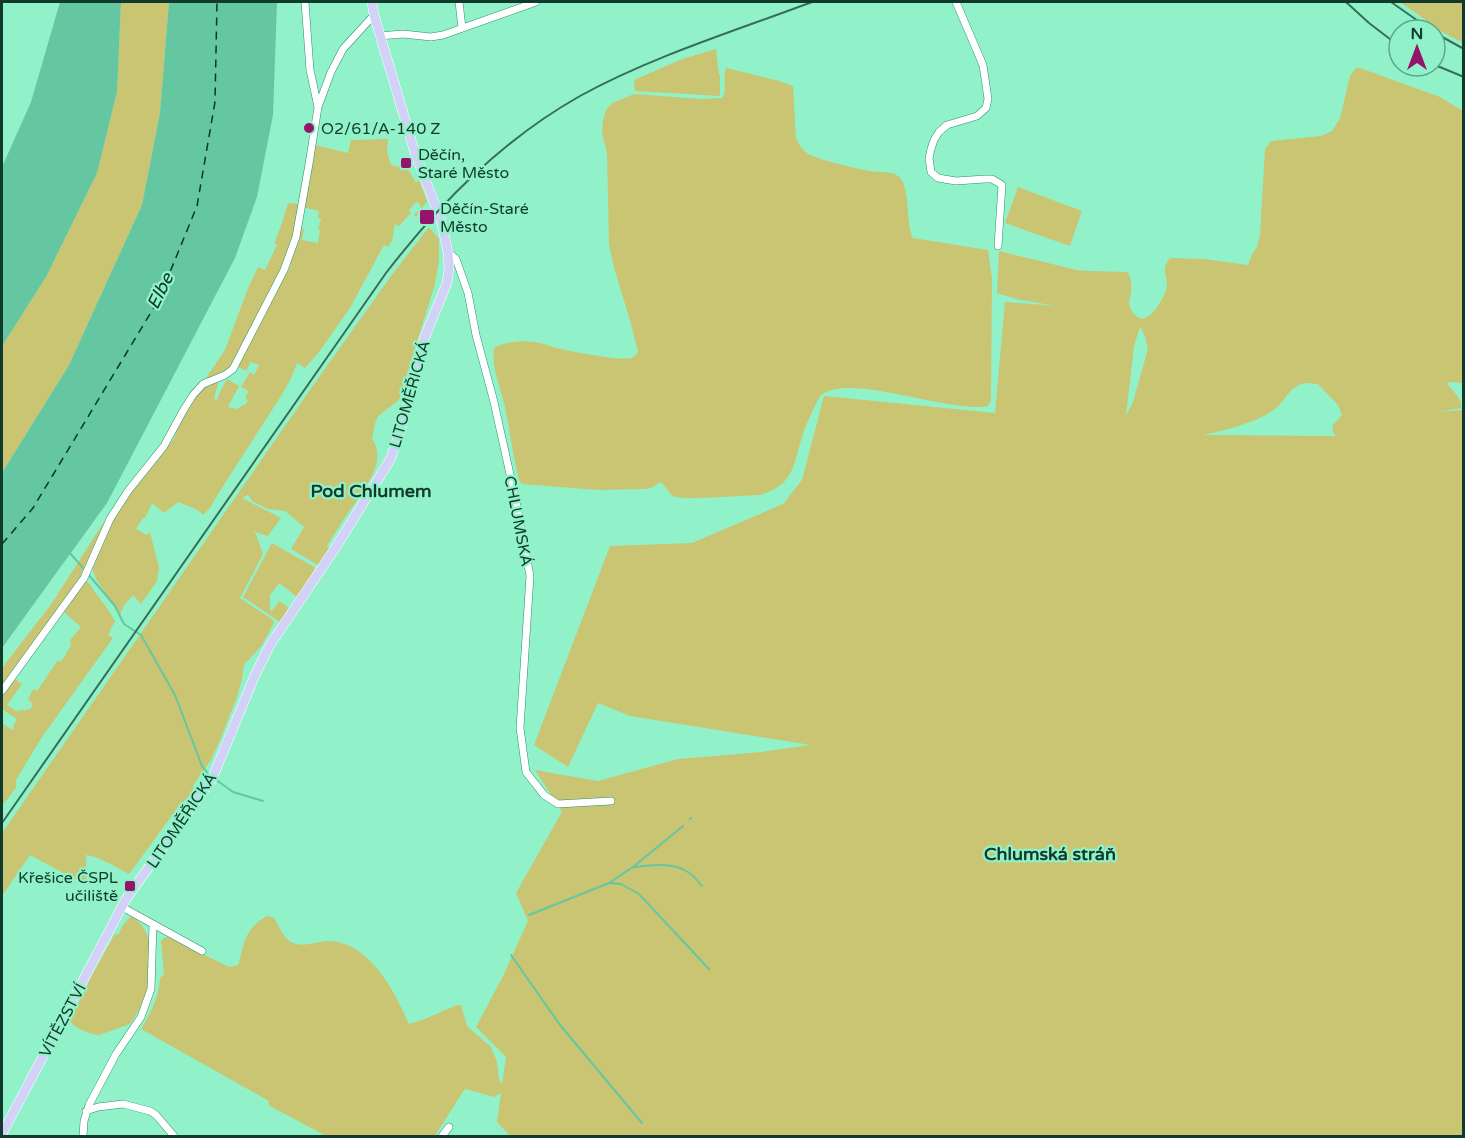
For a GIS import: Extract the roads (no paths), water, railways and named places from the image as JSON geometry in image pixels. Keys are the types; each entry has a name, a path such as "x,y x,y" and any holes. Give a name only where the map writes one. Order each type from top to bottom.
{"main road":[{"name":"LITOMĚŘICKÁ","path":"122,907 213,776 270,645 334,550 390,460 401,429 427,330 447,283 448,252 442,222 415,153 372,2"},
{"name":"VÍTĚZSTVÍ","path":"2,1134 122,907"}],"street":[{"path":"305,2 310,70 318,107"},
{"path":"459,2 462,28"},
{"path":"380,36 403,33 431,37 443,35 533,2"},
{"path":"956,2 983,64 988,99 986,108 977,116 947,125 939,132 929,158 931,172 938,178 956,181 985,178 1002,185 998,246"},
{"path":"2,692 84,578 110,519 128,491 164,446 193,395 203,384 233,369 285,270 296,237 318,107 331,72 343,49 374,15"},
{"name":"CHLUMSKÁ","path":"448,252 456,259 468,293 517,506 530,576 520,728 526,772 544,795 558,804 611,801"},
{"path":"122,907 202,951"},
{"path":"83,1137 86,1111 116,1054 141,1017 151,988 153,924"},
{"path":"86,1111 123,1104 150,1110 174,1137"},
{"path":"442,1137 449,1127"}],"water":[{"path":"60,2 121,2 117,92 97,173 46,277 2,346 2,167 31,102"},
{"name":"Elbe","path":"169,2 277,2 273,115 257,197 235,258 107,503 2,648 2,473 69,365 142,205 160,113"}],"waterway":[{"path":"69,552 83,568"},
{"path":"88,574 115,606 124,624 141,635 175,695 202,766 210,776"},
{"path":"215,779 233,792 263,801"},
{"path":"529,915 609,883 633,867 683,826"},
{"path":"634,867 662,865 675,867 690,873 702,886"},
{"path":"610,883 621,884 639,894 709,969"},
{"path":"511,955 560,1025 642,1123"}],"railway":[{"path":"2,823 386,273 451,198 524,132 580,96 665,56 812,2"},
{"path":"1346,2 1387,37"},
{"path":"1391,2 1414,18"},
{"path":"1447,40 1464,49"},
{"path":"1447,70 1464,77"}],"place":[{"name":"O2/61/A-140 Z","path":"309,128"},
{"name":"Děčín, Staré Město","path":"406,163"},
{"name":"Děčín-Staré Město","path":"427,217"},
{"name":"Křešice ČSPL učiliště","path":"130,886"}],"district":[{"name":"Pod Chlumem","path":"371,491"},
{"name":"Chlumská stráň","path":"1050,854"}]}
